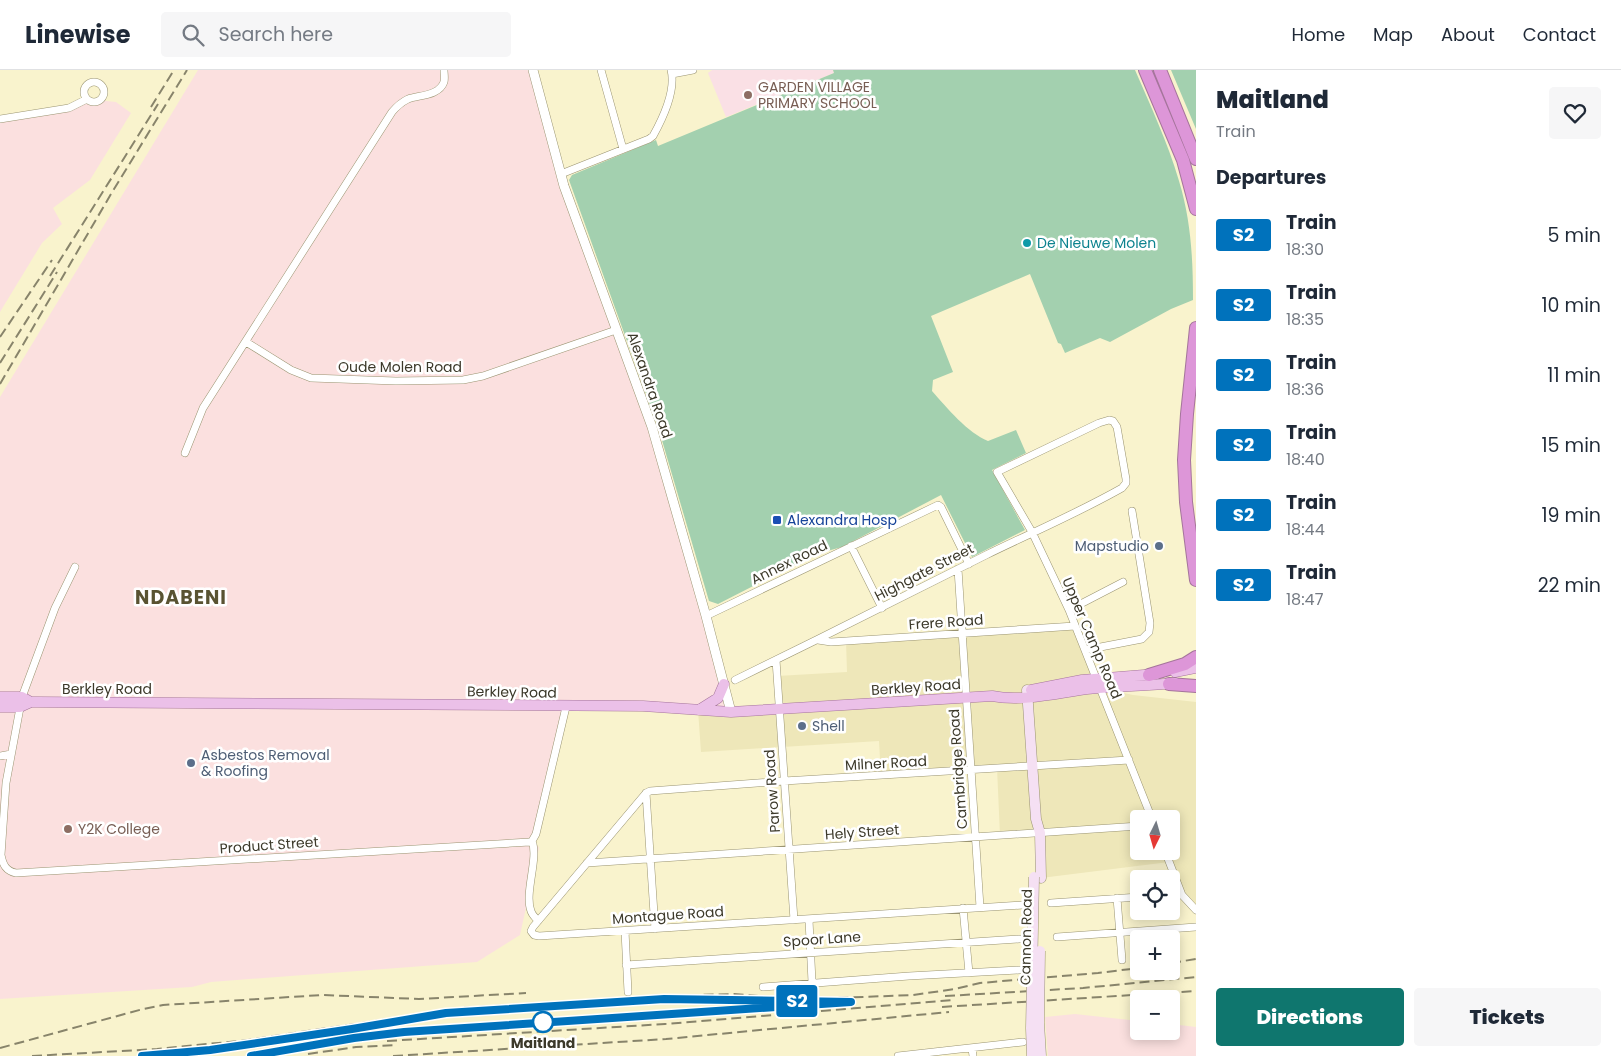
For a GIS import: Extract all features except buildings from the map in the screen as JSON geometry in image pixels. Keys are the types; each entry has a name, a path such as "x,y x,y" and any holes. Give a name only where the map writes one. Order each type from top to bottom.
{"highway":[{"path":"1145,70 1183,160 1196,210"},
{"path":"1160,70 1196,159"},
{"path":"1196,328 1184,460 1186,502 1196,580"},
{"path":"1149,675 1185,664 1196,657"},
{"path":"1169,684 1196,686"}],"main road":[{"name":"Berkley Road","path":"0,707 20,707 32,702 566,707 643,706 731,712 992,696 1003,692 1028,693 1196,668"},
{"name":"Berkley Road","path":"1098,683 1169,684 1196,681"},
{"path":"698,710 718,698 724,684"},
{"name":"Cannon Road","path":"1028,693 1036,819 1041,1056"},
{"path":"0,697 22,696 32,702"},
{"name":"Cannon Road","path":"1032,1056 1031,1028 1037,878"}],"street":[{"path":"185,453 203,408 392,112 400,103 439,89 444,82 444,70"},
{"name":"Alexandra Road","path":"533,70 561,174 652,427 706,616 731,712"},
{"path":"601,70 623,149"},
{"path":"561,174 653,136 670,94 672,72 693,70"},
{"path":"0,118 69,108 87,99"},
{"name":"Oude Molen Road","path":"246,342 292,370 311,378 396,381 463,380 483,376 616,330"},
{"name":"Upper Camp Road","path":"1124,486 1126,479 1118,427 1113,421 1109,420 997,472 1032,532 1069,610 1148,810"},
{"name":"Highgate Street","path":"735,680 1124,486"},
{"name":"Annex Road","path":"706,616 938,504 969,564"},
{"path":"1085,650 1142,639 1149,632 1150,623 1132,511"},
{"path":"851,546 882,608"},
{"path":"0,756 11,754 22,696 55,608 74,568"},
{"name":"Cambridge Road","path":"958,570 980,907"},
{"path":"1069,610 1123,582"},
{"name":"Frere Road","path":"818,640 830,642 1075,626"},
{"name":"Parow Road","path":"776,660 794,920"},
{"path":"566,707 533,840 530,907 531,913 538,921 646,794"},
{"name":"Product Street","path":"11,754 6,783 1,855 3,864 7,869 16,873 533,840"},
{"name":"Milner Road","path":"646,794 650,791 784,781 1129,760"},
{"path":"646,794 655,929"},
{"name":"Hely Street","path":"587,863 1130,827"},
{"path":"1168,860 1182,895 1196,910"},
{"path":"1051,903 1130,897"},
{"path":"1117,898 1122,960"},
{"name":"Montague Road","path":"538,921 532,931 534,935 539,936 1024,905"},
{"path":"963,908 969,973"},
{"path":"809,920 812,982"},
{"path":"1057,937 1196,928"},
{"path":"625,930 628,992"},
{"name":"Spoor Lane","path":"626,965 1019,939"},
{"path":"763,987 812,982 1019,970"},
{"path":"898,1056 1023,1042"},
{"path":"972,1048 973,1056"}],"shaded area":[{"path":"198,70 533,70 564,186 652,427 731,712 566,707 533,839 539,848 520,935 477,962 211,982 192,987 0,999 0,397"},
{"name":"GARDEN VILLAGE PRIMARY SCHOOL","path":"712,70 833,70 834,73 726,117 708,73"},
{"path":"87,99 116,102 131,113 90,180 53,208 62,224 42,243 0,312 0,119 69,108"},
{"path":"1075,626 1101,688 1133,695 1196,702 1196,910 1182,895 1180,890 1180,870 1172,870 1169,862 1041,878 1039,833 1000,835 997,768 881,776 879,741 701,752 698,710 779,710 777,676 847,672 846,641"},
{"path":"1075,1014 1130,1020 1130,1040 1180,1040 1180,1025 1196,1027 1196,1056 1048,1056 1045,1017"}],"green space":[{"path":"833,70 1135,70 1175,167 1183,196 1190,240 1193,300 1171,309 1110,342 1100,338 1065,353 1061,344 1058,343 1030,274 931,316 953,372 933,380 932,391 965,426 988,441 1016,430 1026,453 992,470 1025,530 972,557 941,495 842,547 816,554 718,604 709,601 659,430 569,180 572,175 656,140 658,146 834,73"},
{"path":"1171,70 1196,70 1196,129"}],"railway":[{"path":"151,107 174,70"},
{"path":"0,384 111,194 187,70"},
{"path":"50,276 158,104"},
{"path":"0,337 52,260"},
{"path":"0,363 57,272"},
{"path":"1180,962 1196,959"},
{"path":"32,1056 157,1049 248,1040 461,1008 664,996 734,994 771,997 835,998 913,995 980,983 1130,969"},
{"path":"945,996 1083,988 1196,977"},
{"path":"942,1007 1196,991"},
{"path":"0,1048 163,1005 323,995 419,999 526,993"},
{"path":"387,1041 665,1024 953,1000"},
{"path":"251,1056 354,1038 404,1032 825,1004"},
{"path":"393,1056 666,1039 949,1012"},
{"path":"191,1056 282,1043"},
{"path":"308,1054 356,1047 395,1045"}],"train":[{"name":"S2","path":"142,1056 210,1050 446,1013 664,999 851,1002 404,1032 354,1038 251,1056"}],"place":[{"name":"GARDEN VILLAGE PRIMARY SCHOOL","path":"748,95"},
{"name":"De Nieuwe Molen","path":"1027,243"},
{"name":"Alexandra Hosp","path":"777,520"},
{"name":"Mapstudio","path":"1159,546"},
{"name":"Shell","path":"802,726"},
{"name":"Asbestos Removal & Roofing","path":"191,763"},
{"name":"Y2K College","path":"68,829"},
{"name":"Maitland","path":"543,1022"}],"district":[{"name":"NDABENI","path":"181,597"}]}
